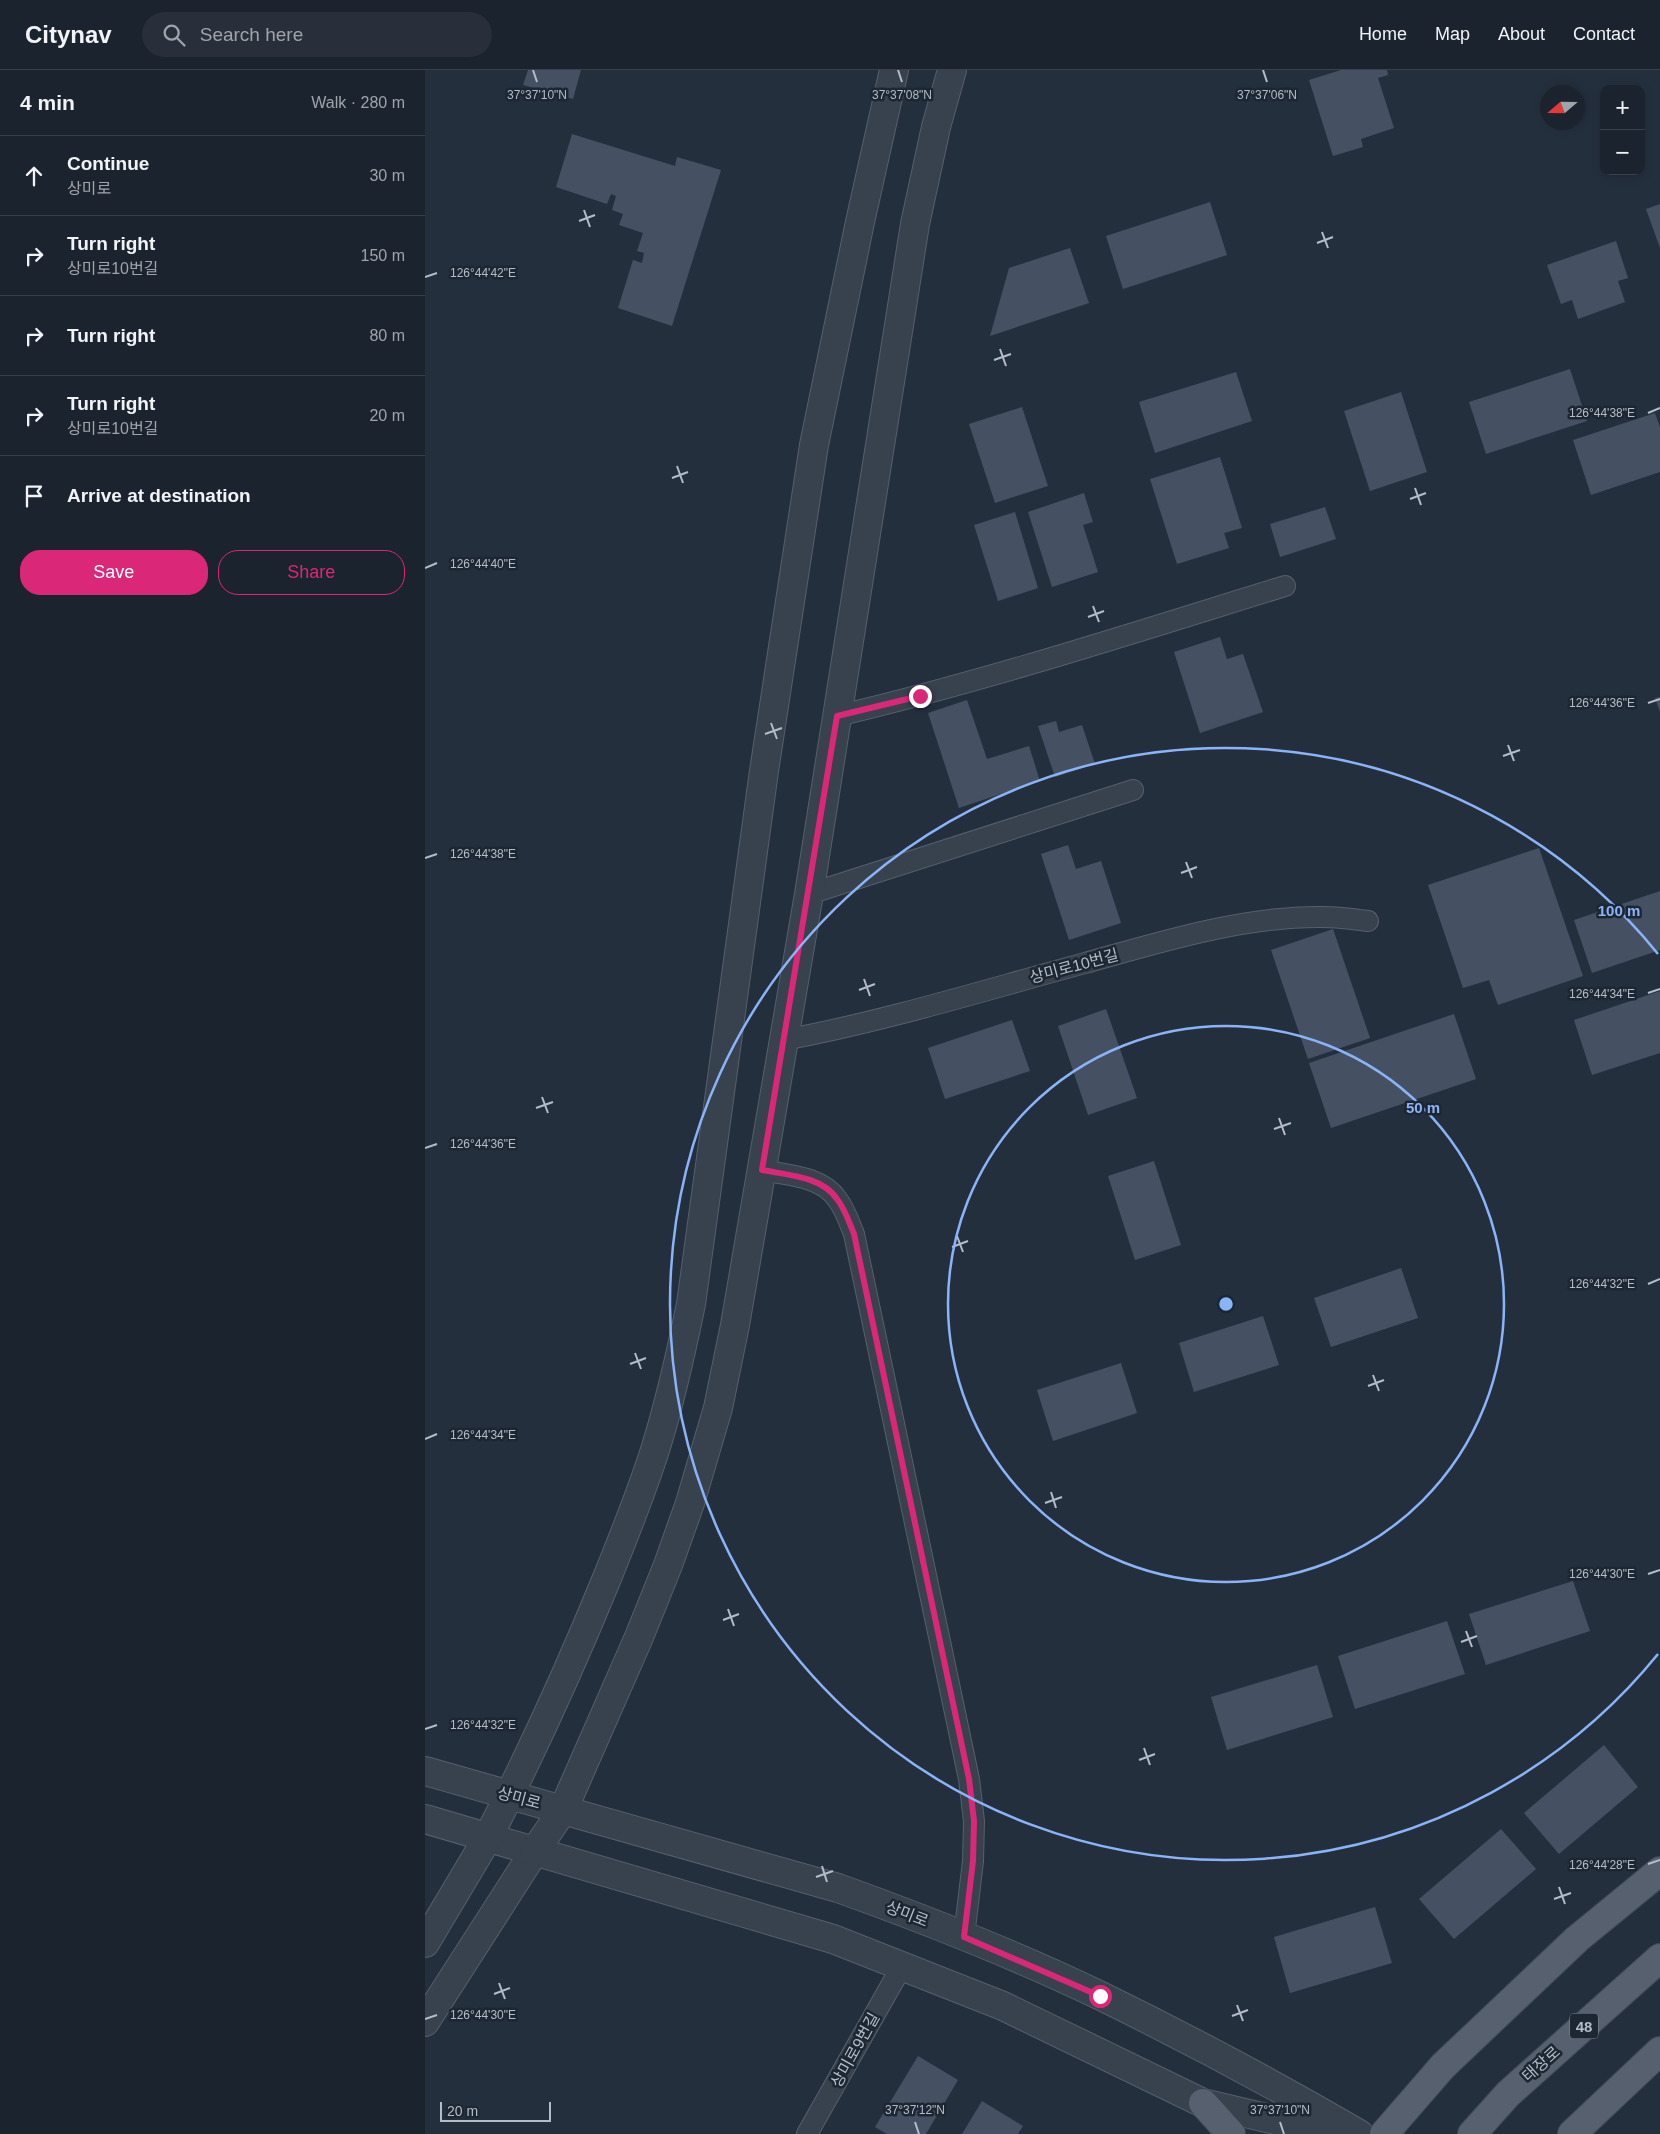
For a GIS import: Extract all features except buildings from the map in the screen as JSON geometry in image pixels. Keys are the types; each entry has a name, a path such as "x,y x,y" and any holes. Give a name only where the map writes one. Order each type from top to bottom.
{"main road":[{"path":"1385,2134 1443,2066 1577,1940 1660,1871"},
{"name":"태장로","path":"1472,2134 1508,2094 1660,1958"},
{"path":"1575,2131 1660,2051"},
{"path":"1203,2103 1231,2134"}],"street":[{"path":"425,1943 487,1839 509,1796 590,1619 655,1451 675,1379 691,1304 764,771 814,445 860,222 894,70"},
{"path":"425,2022 563,1810 639,1638 668,1565 690,1503 718,1408 735,1325 809,894 915,224 936,127 952,70"},
{"name":"상미로","path":"425,1771 838,1888 964,1937 1109,2000 1250,2071 1359,2134"},
{"path":"425,1819 487,1839 833,1939 1003,2006 1203,2103 1334,2134"}],"lane":[{"path":"837,716 920,696 1038,662 1285,586"},
{"path":"809,894 1133,790"},
{"name":"상미로10번길","path":"784,1040 842,1029 1117,954 1211,931 1282,919 1322,917 1368,921"},
{"path":"762,1170 807,1178 822,1186 836,1197 854,1234 969,1779 974,1821 964,1937"},
{"name":"상미로9번길","path":"812,2132 902,1966"}],"route":[{"path":"920,696 837,716 762,1170 807,1178 822,1186 836,1197 846,1214 854,1234 969,1779 974,1821 973,1861 964,1937 1100,1996"}]}
